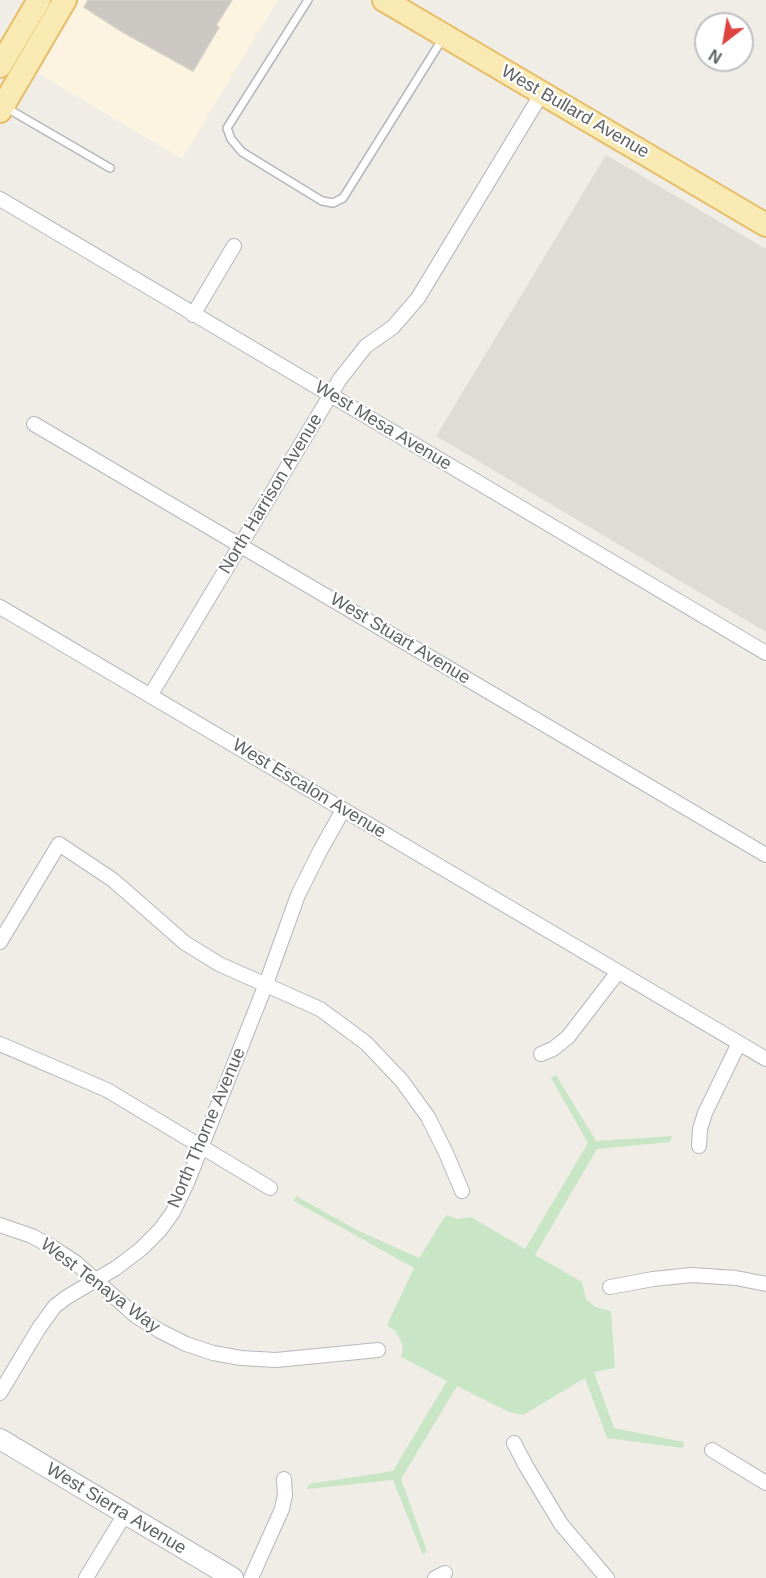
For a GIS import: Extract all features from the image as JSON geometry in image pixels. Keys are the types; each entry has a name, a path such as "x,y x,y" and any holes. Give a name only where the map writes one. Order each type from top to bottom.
{"main road":[{"path":"1,63 39,0"},
{"path":"2,109 18,60 51,0"},
{"path":"2,109 65,0"},
{"name":"West Bullard Avenue","path":"384,0 766,225"}],"street":[{"name":"North Harrison Avenue","path":"150,696 330,396 366,346 393,327 418,298 542,93"},
{"name":"West Mesa Avenue","path":"0,199 766,653"},
{"path":"193,315 234,246"},
{"name":"West Stuart Avenue","path":"34,424 766,855"},
{"name":"West Escalon Avenue","path":"0,607 766,1059"},
{"name":"North Thorne Avenue","path":"0,1394 39,1328 55,1306 96,1281 141,1249 160,1230 182,1192 266,984 298,896 320,851 344,810"},
{"path":"0,942 59,844 112,880 185,942 219,964 320,1009 366,1042 402,1081 428,1117 462,1191"},
{"path":"541,1054 553,1049 568,1037 618,972"},
{"path":"699,1146 700,1129 705,1113 739,1043"},
{"path":"0,1044 107,1090 270,1188"},
{"name":"West Tenaya Way","path":"0,1225 32,1236 75,1262 136,1316 160,1331 186,1344 213,1353 241,1358 276,1360 378,1350"},
{"path":"610,1287 692,1275 736,1278 766,1284"},
{"name":"West Sierra Avenue","path":"0,1439 233,1578"},
{"path":"514,1443 531,1476 561,1524 608,1578"},
{"path":"712,1450 766,1483"},
{"path":"251,1578 282,1509 285,1495 284,1479"},
{"path":"86,1578 125,1514"}],"lane":[{"path":"308,0 227,128 231,140 242,152 322,201 333,203 343,198 445,36"},
{"path":"2,109 110,168"}],"shaded area":[{"path":"80,0 278,0 182,159 38,73"},
{"path":"606,155 766,249 766,632 436,436"}],"green space":[{"path":"556,1075 596,1141 672,1136 670,1142 597,1149 535,1255 582,1282 586,1299 595,1307 611,1311 615,1368 594,1372 614,1428 684,1442 683,1448 607,1438 585,1378 523,1415 509,1412 457,1386 401,1479 427,1551 423,1555 393,1480 307,1489 309,1484 393,1471 447,1381 401,1357 403,1348 400,1339 387,1325 414,1268 294,1201 296,1196 359,1231 419,1258 446,1215 458,1219 471,1217 525,1249 588,1143 551,1078"}],"building":[{"path":"88,0 232,0 216,25 219,27 193,71 121,31 84,7"}]}
